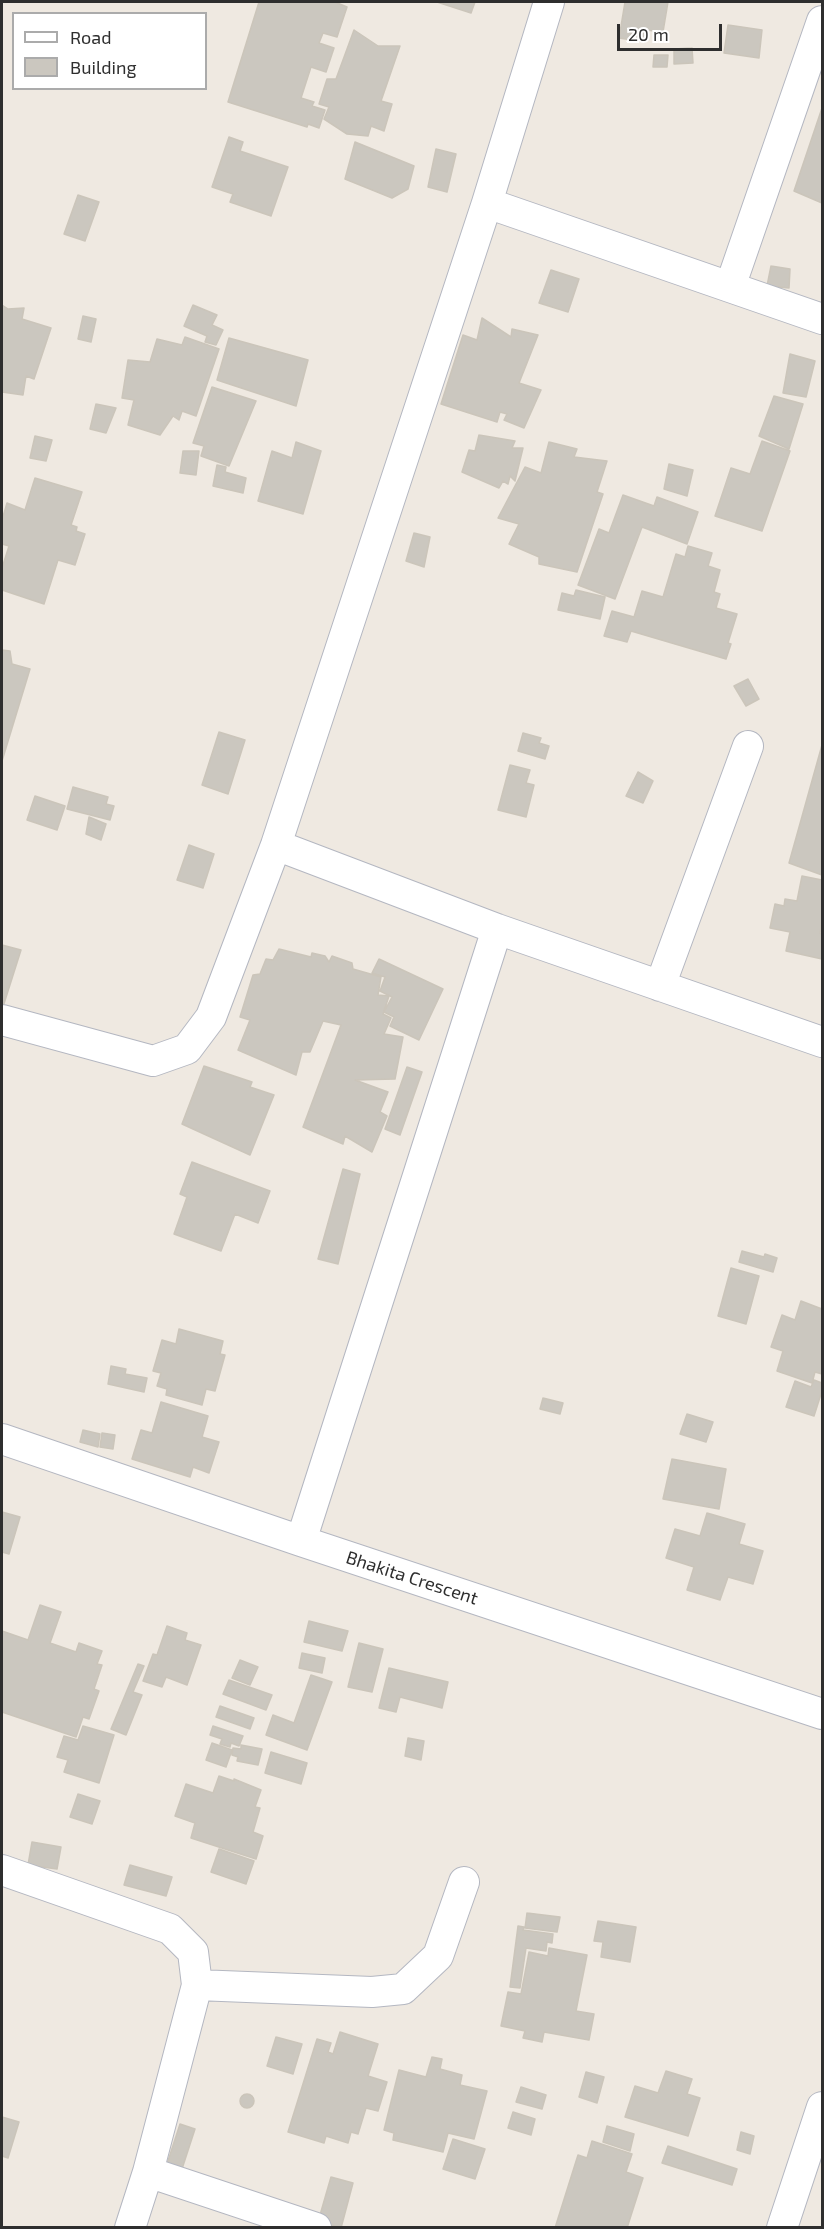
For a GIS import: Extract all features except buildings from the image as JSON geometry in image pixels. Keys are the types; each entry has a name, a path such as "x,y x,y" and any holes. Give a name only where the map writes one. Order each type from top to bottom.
{"street":[{"path":"2,1020 153,1060 187,1049 211,1017 276,845 487,203 549,2"},
{"path":"730,287 822,21"},
{"path":"487,203 822,319"},
{"path":"660,986 748,746"},
{"path":"276,845 497,929 822,1042"},
{"path":"301,1541 497,929"},
{"name":"Bhakita Crescent","path":"2,1439 822,1714"},
{"path":"2,1870 170,1929 193,1952 197,1985 148,2172 130,2228"},
{"path":"197,1985 372,1992 403,1989 438,1956 465,1882"},
{"path":"782,2228 816,2150 822,2107"},
{"path":"148,2172 316,2228"}]}
